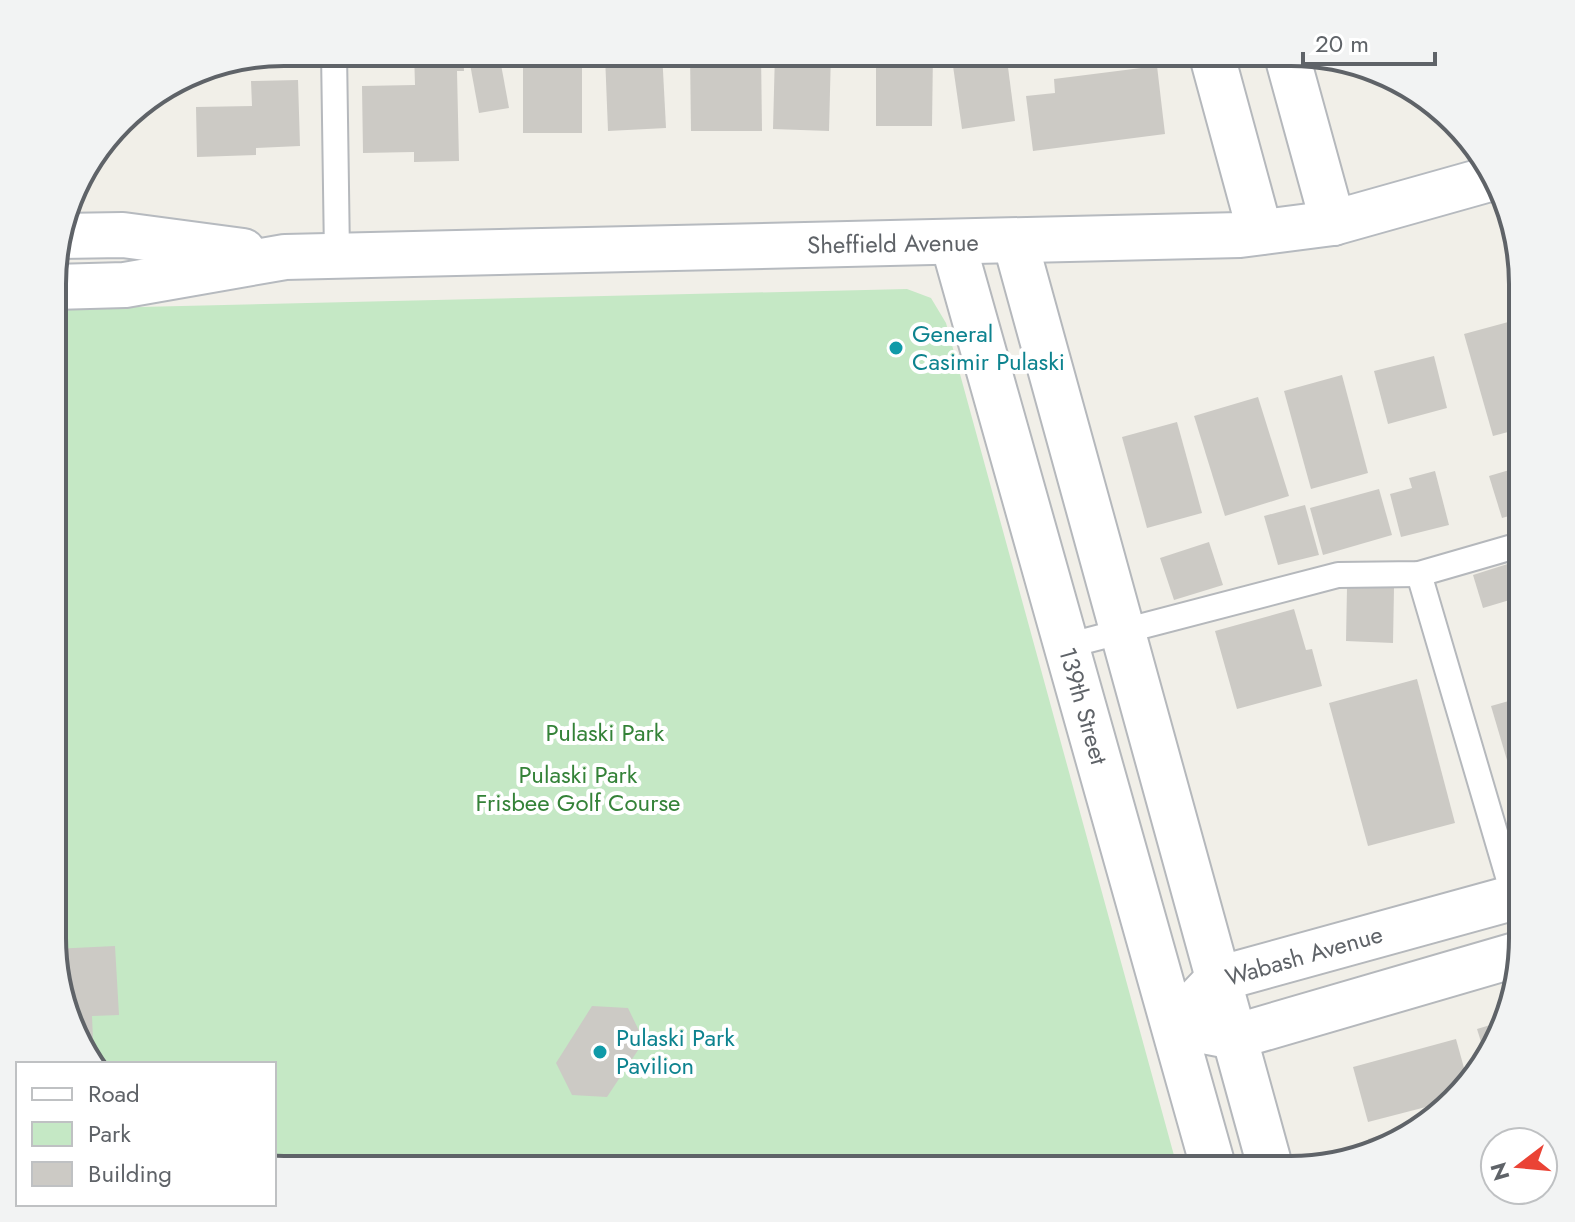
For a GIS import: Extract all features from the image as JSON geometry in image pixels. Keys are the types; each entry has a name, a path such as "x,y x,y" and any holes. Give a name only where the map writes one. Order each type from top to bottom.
{"street":[{"path":"1215,66 1260,232"},
{"path":"1290,66 1333,223"},
{"name":"Sheffield Avenue","path":"66,287 125,285 285,257 953,243 1260,232 1333,223 1483,181"},
{"name":"Sheffield Avenue","path":"72,236 123,235 285,257"},
{"path":"1015,241 1267,1156"},
{"name":"139th Street","path":"953,243 1210,1156"},
{"name":"Wabash Avenue","path":"1174,1027 1218,979 1509,908"},
{"path":"1174,1027 1234,1037 1508,957"}],"lane":[{"path":"334,66 337,255"},
{"path":"1066,646 1338,575 1419,574 1509,548"},
{"path":"1419,574 1509,869"}],"green space":[{"name":"Pulaski Park","path":"907,289 931,298 946,323 1174,1156 276,1156 276,1062 105,1062 88,1034 73,994 66,952 66,309"}],"building":[{"path":"414,66 464,66 464,71 457,71 459,161 414,162 414,152 363,153 362,86 415,85"},
{"path":"470,66 501,66 509,108 479,113"},
{"path":"523,66 582,66 582,133 523,133"},
{"path":"605,66 663,66 666,128 608,131"},
{"path":"690,66 761,66 762,131 691,131"},
{"path":"775,66 831,66 829,131 773,129"},
{"path":"876,66 933,66 932,126 876,126"},
{"path":"953,66 1008,66 1015,121 962,129"},
{"path":"1157,66 1165,134 1033,151 1026,96 1055,93 1054,79"},
{"path":"298,80 300,146 256,148 256,155 197,157 196,107 252,106 251,81"},
{"path":"1509,322 1509,432 1493,436 1464,334"},
{"path":"1434,356 1447,408 1388,424 1374,371"},
{"path":"1342,375 1368,473 1311,489 1284,391"},
{"path":"1258,397 1289,496 1225,516 1194,416"},
{"path":"1177,422 1202,513 1147,528 1122,437"},
{"path":"1509,470 1509,516 1502,518 1489,476"},
{"path":"1435,471 1449,525 1401,537 1390,494 1412,488 1409,478"},
{"path":"1379,489 1392,535 1323,555 1310,508"},
{"path":"1305,505 1319,555 1278,565 1264,516"},
{"path":"1209,542 1223,585 1174,600 1160,558"},
{"path":"1509,564 1509,600 1483,608 1473,575"},
{"path":"1347,587 1394,588 1393,643 1346,641"},
{"path":"1294,609 1306,650 1312,649 1322,686 1237,709 1215,631"},
{"path":"1417,679 1455,823 1368,846 1329,703"},
{"path":"1509,701 1509,767 1491,706"},
{"path":"115,946 119,1015 92,1016 93,1040 73,994 66,948"},
{"name":"Pulaski Park Pavilion","path":"592,1006 628,1008 644,1041 607,1097 572,1095 556,1063"},
{"path":"1490,1025 1481,1043 1477,1029"},
{"path":"1456,1039 1464,1069 1429,1106 1368,1122 1353,1067"}],"place":[{"name":"General Casimir Pulaski","path":"896,348"},
{"name":"Pulaski Park Pavilion","path":"600,1052"}],"park label":[{"name":"Pulaski Park Frisbee Golf Course","path":"578,789"}]}
